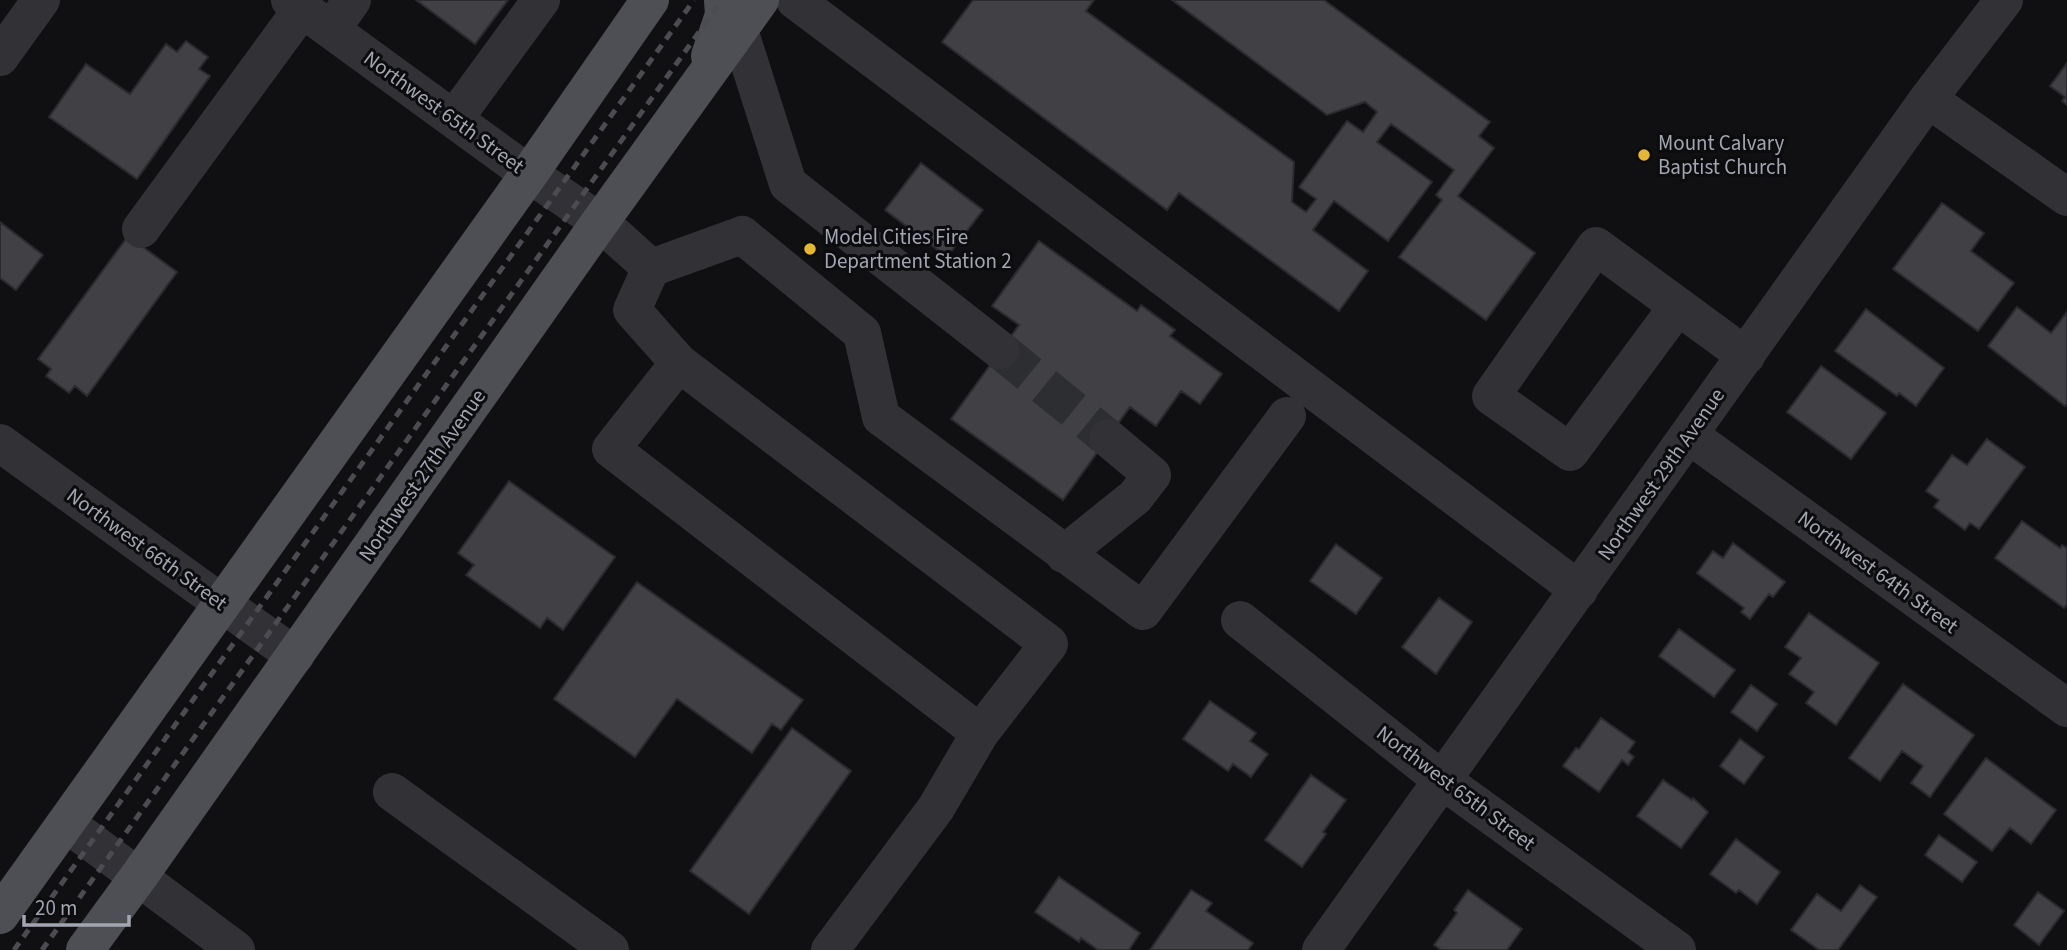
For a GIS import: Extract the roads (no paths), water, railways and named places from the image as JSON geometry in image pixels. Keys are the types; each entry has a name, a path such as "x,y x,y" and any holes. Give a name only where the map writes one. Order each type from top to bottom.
{"main road":[{"path":"0,915 529,174 650,0"},
{"name":"Northwest 27th Avenue","path":"85,950 703,78 724,15 741,10"}],"street":[{"path":"0,57 41,0"},
{"path":"454,119 541,0"},
{"path":"795,0 1579,590"},
{"name":"Northwest 29th Avenue","path":"1321,950 1928,99 2004,0"},
{"path":"141,229 319,10"},
{"name":"Northwest 65th Street","path":"319,10 454,119 600,222 651,268"},
{"path":"741,10 788,184 1000,350"},
{"path":"1928,99 2067,197"},
{"path":"830,950 936,808 979,733 1049,643 679,363 632,310 651,268 742,235 862,332 881,417 1143,611 1287,416"},
{"path":"1678,306 1570,452 1491,396 1596,246 1678,306 1746,356"},
{"path":"679,363 611,449 979,733"},
{"name":"Northwest 64th Street","path":"1689,435 2067,708"},
{"path":"1064,554 1135,497 1152,475 1108,438"},
{"name":"Northwest 66th Street","path":"0,443 295,656"},
{"name":"Northwest 65th Street","path":"1240,620 1442,780 1677,950"},
{"path":"392,792 610,950"},
{"path":"66,823 236,950"}],"tunnel":[{"path":"1000,350 1108,438"}],"railway":[{"path":"14,950 694,0"},
{"path":"42,950 722,0"}],"place":[{"name":"Mount Calvary Baptist Church","path":"1644,155"},
{"name":"Model Cities Fire Department Station 2","path":"810,249"}]}
